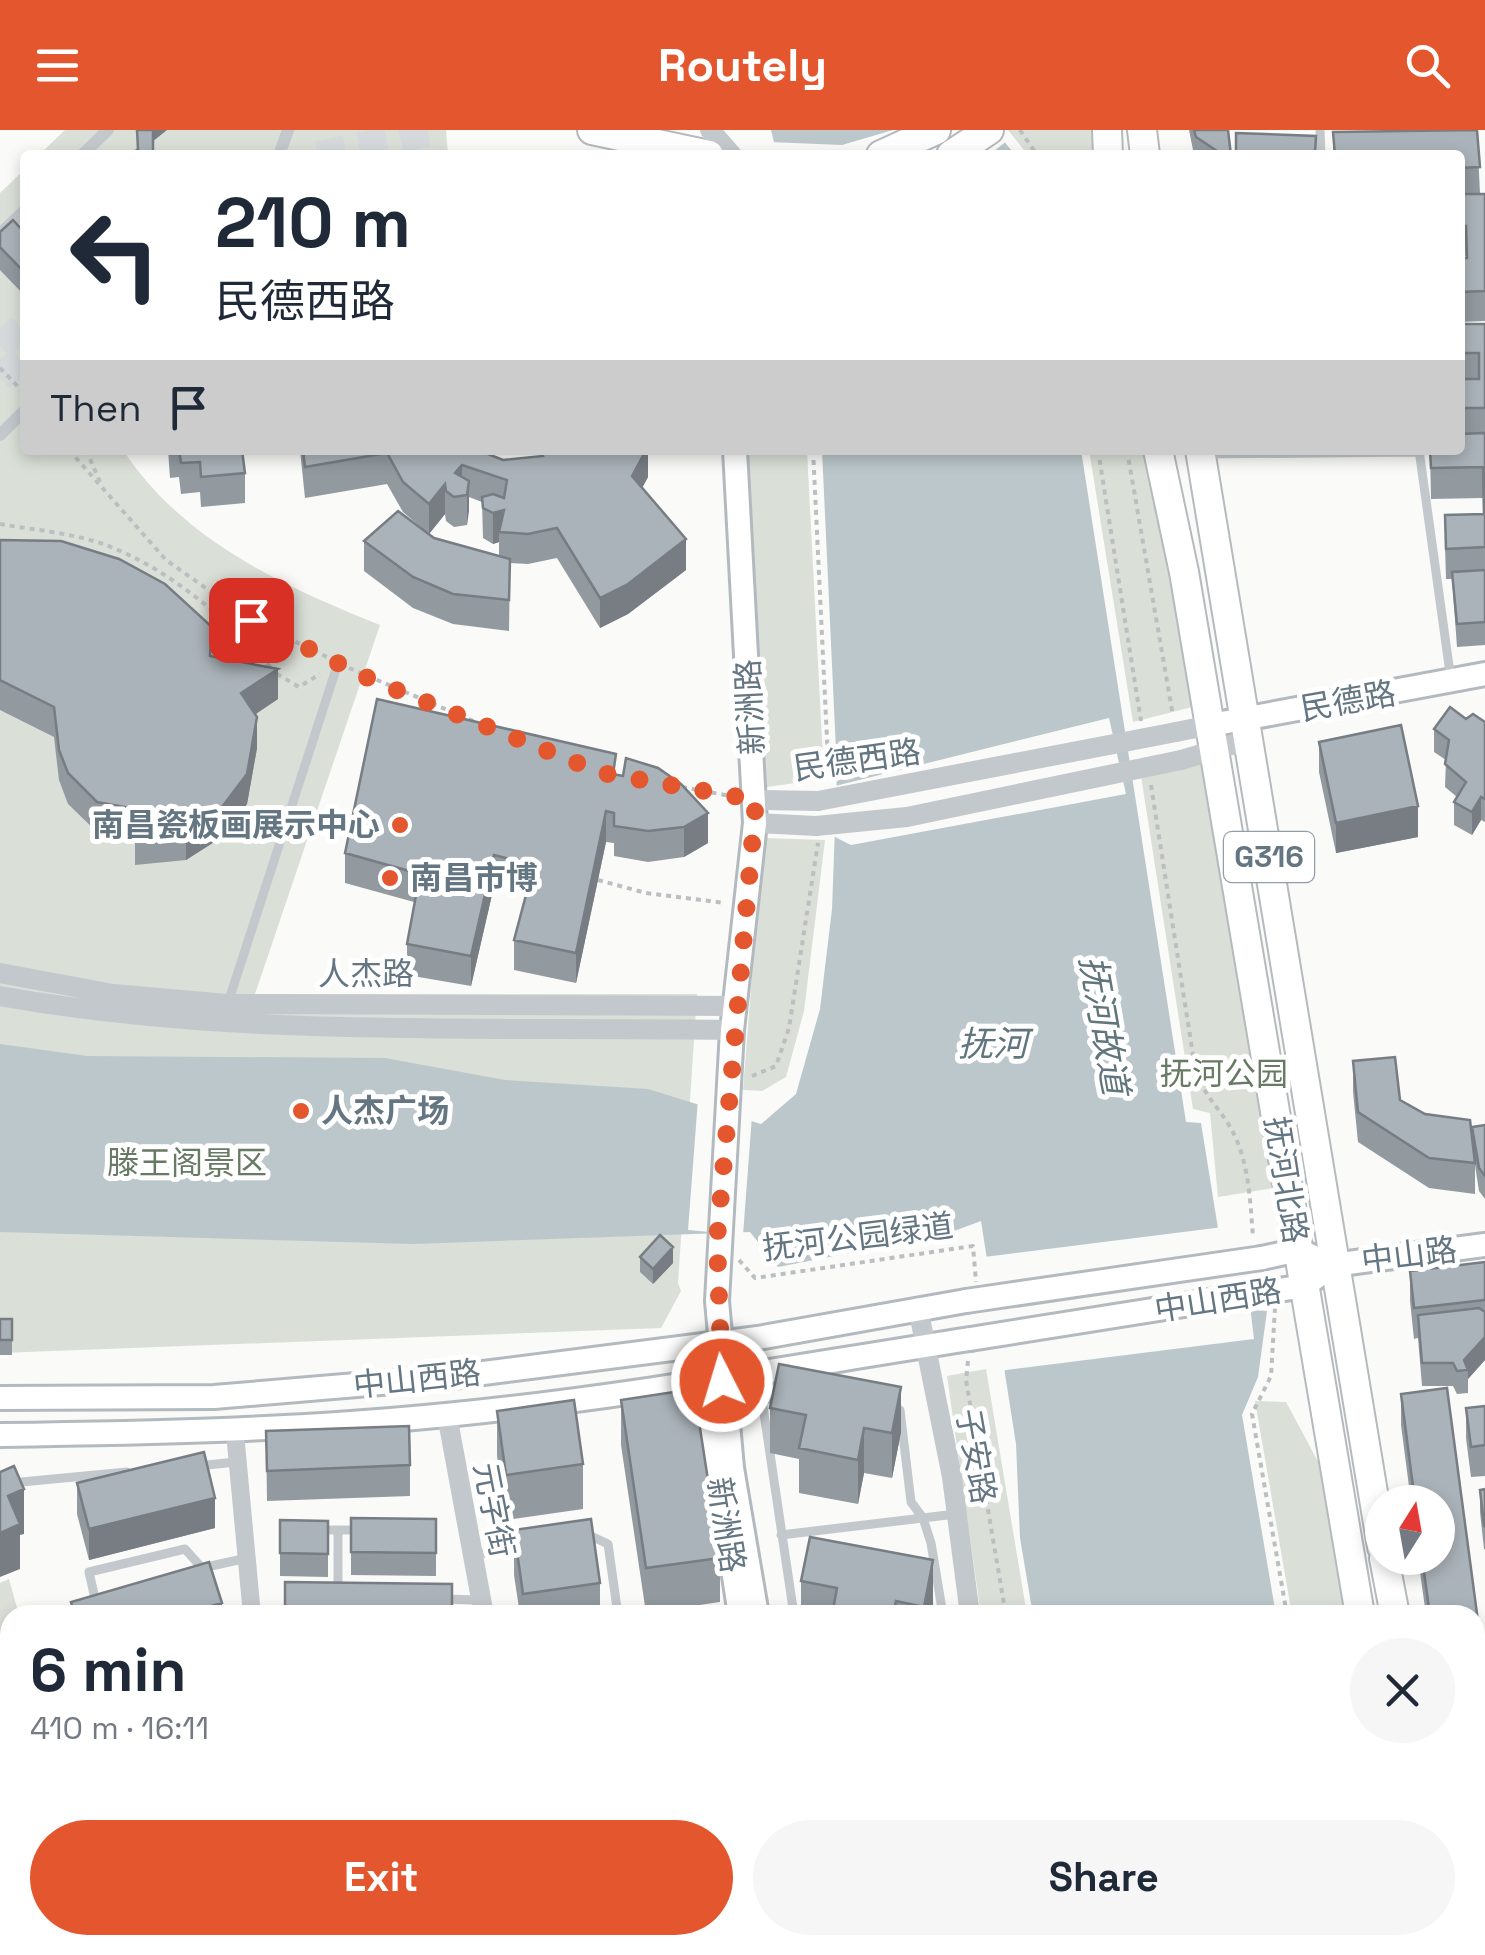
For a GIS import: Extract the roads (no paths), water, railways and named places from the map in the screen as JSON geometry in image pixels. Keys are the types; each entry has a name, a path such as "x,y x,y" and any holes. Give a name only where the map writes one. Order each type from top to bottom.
{"main road":[{"path":"592,130 684,150"},
{"path":"892,150 936,130"},
{"path":"959,150 989,130"},
{"name":"新洲路","path":"735,455 756,812 732,1030 739,1092 718,1343 756,1605"},
{"name":"抚河北路","path":"1159,455 1213,737 1358,1605"},
{"name":"抚河北路","path":"1202,455 1371,1485"},
{"name":"民德路","path":"1213,737 1485,674"},
{"name":"中山路","path":"1332,1264 1485,1245"},
{"name":"中山西路","path":"0,1398 214,1397 452,1377 718,1343 971,1296 1258,1254 1298,1250 1332,1264 1304,1286 1270,1299 926,1346 722,1381 447,1415 236,1432 0,1435"},
{"name":"新洲路","path":"722,1381 707,1401 738,1605"},
{"path":"1387,1575 1392,1605"}],"street":[{"path":"87,150 108,130"},
{"path":"654,144 684,130"},
{"path":"710,130 728,150"},
{"path":"0,234 20,215"},
{"path":"0,435 20,415"},
{"name":"民德西路","path":"756,812 1176,732 1213,737"},
{"name":"民德西路","path":"756,812 818,830 906,817 1182,760 1213,737"},
{"name":"人杰路","path":"0,973 224,1012 732,1030"},
{"name":"人杰路","path":"0,996 104,1014 735,1006"},
{"name":"子安路","path":"918,1308 969,1605"},
{"name":"元字街","path":"447,1415 482,1605"},
{"path":"236,1432 251,1605"}],"lane":[{"path":"1420,455 1452,683"},
{"path":"224,1012 338,663"},
{"path":"792,1605 762,1400 796,1395"},
{"path":"899,1402 912,1502 923,1518 941,1605"},
{"path":"179,1467 238,1462"},
{"path":"0,1484 139,1471"},
{"path":"781,1535 956,1514"},
{"path":"318,1530 376,1530"},
{"path":"338,1530 338,1598"},
{"path":"583,1553 590,1532 608,1544 617,1605"},
{"path":"518,1538 517,1550 526,1560"},
{"path":"97,1605 89,1572 185,1549 202,1568"},
{"path":"472,1554 517,1550"},
{"path":"194,1579 202,1568 247,1558"},
{"path":"319,1598 356,1598"},
{"path":"428,1599 465,1605"}],"water":[{"path":"771,130 995,130 1011,150 776,150"},
{"name":"抚河","path":"822,455 1082,455 1186,1122 1201,1123 1231,1309 1267,1311 1258,1377 1242,1415 1274,1605 1031,1605 1020,1538 1016,1444 981,1221 946,1234 778,1267 750,1232 413,1244 0,1232 0,1044 87,1056 385,1058 505,1080 648,1089 761,1124 796,1094 820,1009 832,909 837,772"}],"tunnel":[{"path":"343,150 441,130"},
{"path":"0,346 20,328"},
{"path":"0,378 20,360"}],"place":[{"name":"南昌瓷板画展示中心","path":"400,825"},
{"name":"南昌市博","path":"390,878"},
{"name":"人杰广场","path":"301,1111"}],"water label":[{"name":"抚河故道","path":"1104,1025"}],"park label":[{"name":"抚河公园","path":"1224,1074"},
{"name":"滕王阁景区","path":"187,1163"}]}
